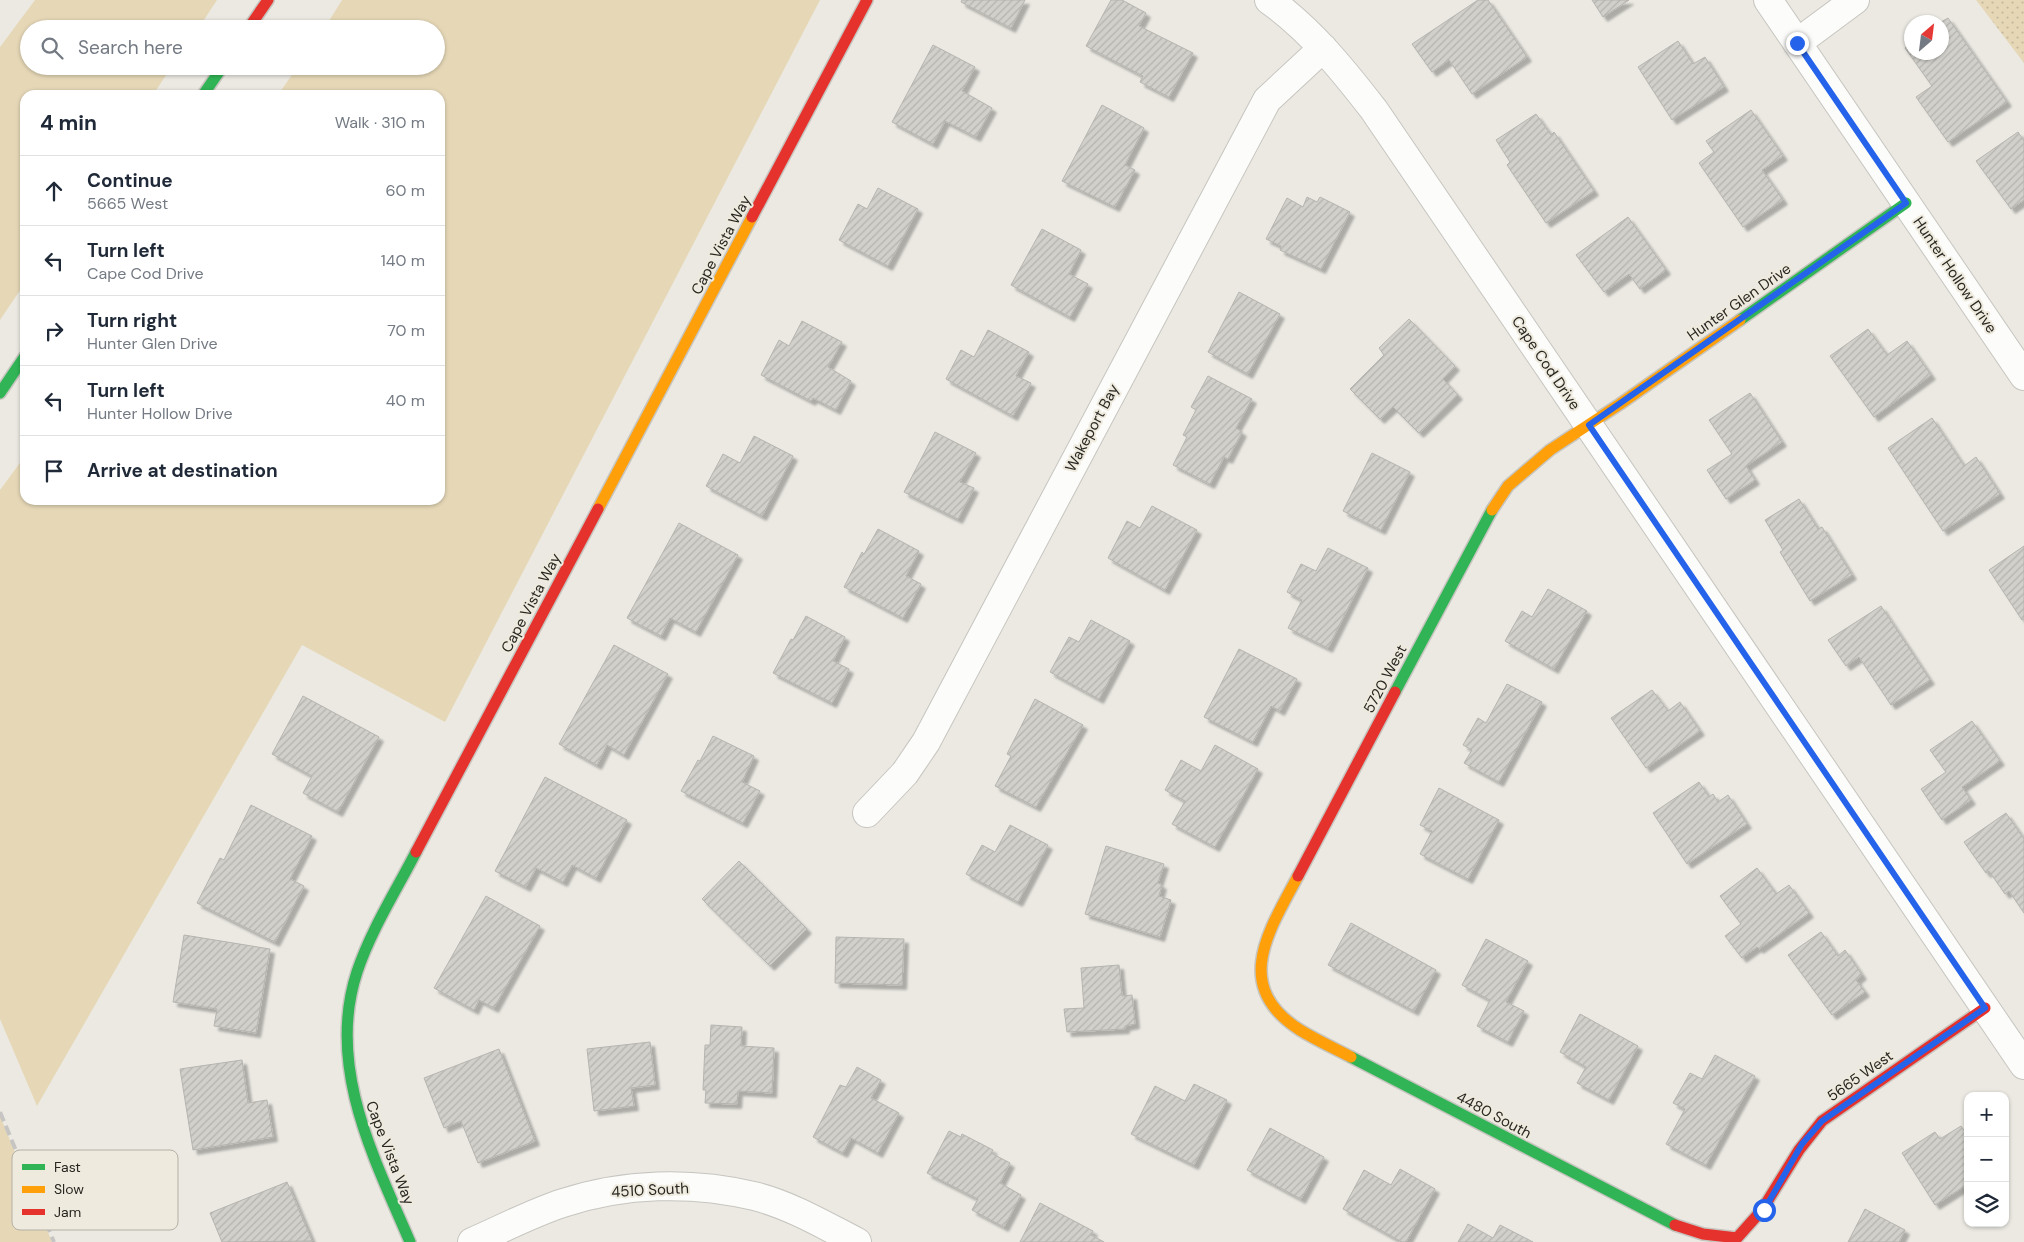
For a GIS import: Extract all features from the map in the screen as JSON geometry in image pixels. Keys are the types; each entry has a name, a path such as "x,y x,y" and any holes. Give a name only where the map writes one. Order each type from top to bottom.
{"main road":[{"path":"254,20 268,0"},
{"name":"Cape Vista Way","path":"410,1242 360,1122 352,1093 347,1063 346,1035 349,1005 356,976 381,919 867,0"},
{"path":"206,90 217,75"},
{"name":"Hunter Glen Drive","path":"1589,425 1906,203"},
{"path":"0,393 20,363"},
{"name":"5720 West","path":"1261,982 1260,955 1270,929 1497,501 1520,474 1550,450 1589,425"},
{"name":"4480 South","path":"1261,982 1266,997 1275,1009 1300,1030 1671,1224 1706,1236 1737,1238"},
{"name":"5665 West","path":"1737,1238 1752,1225 1764,1210 1802,1144 1822,1121 1985,1008"}],"street":[{"name":"Cape Cod Drive","path":"1269,0 1298,23 1324,48 1374,110 2024,1065"},
{"name":"Hunter Hollow Drive","path":"1768,0 2024,376"},
{"path":"1797,43 1855,0"},
{"name":"Wakeport Bay","path":"867,814 905,773 926,742 1267,100 1324,48"},
{"name":"4510 South","path":"472,1242 562,1203 600,1193 640,1187 678,1186 717,1189 755,1196 787,1208 857,1242"}],"shaded area":[{"path":"35,0 217,0 204,20 20,20"},
{"path":"342,0 820,0 445,722 302,645 37,1106 0,1019 0,490 20,463 20,505 445,505 445,90 281,90 292,75 445,75 445,20 330,20"},
{"path":"1976,0 2024,0 2024,63"},
{"path":"20,20 20,75 166,75 156,90 20,90 20,290 0,320 0,47"},
{"path":"0,1116 14,1150 12,1150 12,1230 47,1230 52,1242 0,1242"}],"building":[{"path":"962,0 1025,0 1011,28 961,2"},
{"path":"1111,0 1122,0 1146,13 1139,26 1193,53 1169,97 1140,82 1143,76 1086,46"},
{"path":"1478,0 1488,0 1527,57 1472,94 1449,60 1432,72 1412,44"},
{"path":"1592,0 1629,0 1603,17"},
{"path":"1949,19 2007,102 1948,142 1916,97 1932,86 1914,60 1949,60"},
{"path":"1678,41 1693,64 1705,57 1724,87 1672,120 1638,67"},
{"path":"933,45 975,67 962,91 992,108 976,137 945,121 933,144 892,122"},
{"path":"1102,105 1144,128 1125,165 1135,170 1115,207 1062,181"},
{"path":"1751,110 1783,156 1762,170 1783,200 1743,227 1699,163 1714,152 1706,141"},
{"path":"1536,114 1551,135 1554,132 1594,191 1546,223 1507,165 1510,162 1496,140"},
{"path":"2018,132 2024,141 2024,200 2011,209 1976,161"},
{"path":"878,188 918,209 888,266 839,240 858,204 867,209"},
{"path":"1307,197 1317,202 1320,197 1350,212 1321,269 1280,250 1281,246 1266,239 1287,198 1303,207"},
{"path":"1628,217 1666,270 1640,289 1629,274 1604,292 1576,255"},
{"path":"1042,229 1081,250 1069,274 1088,284 1070,317 1011,285"},
{"path":"1239,292 1280,314 1248,374 1208,352"},
{"path":"1409,319 1455,366 1443,379 1458,395 1419,433 1393,407 1380,419 1350,389 1384,355 1379,348"},
{"path":"802,321 842,342 828,367 851,381 836,410 813,398 811,401 761,375 779,340 789,346"},
{"path":"1868,329 1887,355 1907,341 1931,375 1874,417 1830,356"},
{"path":"988,330 1029,352 1016,376 1031,383 1013,416 946,379 961,350 974,357"},
{"path":"1208,376 1252,399 1236,428 1242,432 1228,459 1224,457 1210,484 1173,465 1187,437 1183,435 1196,410 1191,407"},
{"path":"1750,393 1782,442 1746,466 1755,480 1726,499 1707,470 1732,454 1709,420"},
{"path":"1932,418 1964,466 1976,457 2000,494 1943,531 1888,448"},
{"path":"935,432 976,453 960,482 974,488 958,519 904,492"},
{"path":"754,436 793,456 762,516 706,486 723,454 740,463"},
{"path":"1372,453 1410,472 1381,530 1343,511"},
{"path":"1799,499 1818,529 1822,527 1852,575 1810,601 1780,552 1783,550 1765,520"},
{"path":"1152,506 1197,530 1165,590 1108,558 1127,521 1140,528"},
{"path":"679,523 738,555 696,632 670,618 661,636 627,618"},
{"path":"878,529 919,551 906,576 921,584 903,618 844,587 862,552 864,554"},
{"path":"2024,546 2024,619 2022,620 1989,570"},
{"path":"1328,548 1368,568 1328,648 1288,628 1302,600 1287,592 1301,564 1316,571"},
{"path":"1548,589 1587,611 1554,669 1505,641 1522,611 1532,617"},
{"path":"1881,606 1930,680 1891,705 1859,657 1846,666 1828,640"},
{"path":"806,616 845,637 833,661 849,669 832,703 773,673"},
{"path":"1091,620 1130,641 1099,699 1050,672 1069,637 1079,642"},
{"path":"614,645 668,674 624,755 607,745 597,765 559,744"},
{"path":"1239,649 1297,679 1280,711 1271,706 1253,742 1204,717"},
{"path":"1507,684 1542,702 1499,782 1464,763 1472,750 1463,745 1478,718 1486,723"},
{"path":"1652,690 1668,711 1680,702 1700,731 1646,768 1611,718"},
{"path":"303,696 379,737 338,812 303,793 312,776 272,754"},
{"path":"1035,699 1083,725 1036,807 995,786 1011,756 1007,754"},
{"path":"1972,721 2000,761 1962,787 1971,800 1942,820 1921,789 1946,772 1930,750"},
{"path":"713,736 754,756 742,782 760,791 743,823 681,791"},
{"path":"1215,745 1258,769 1215,847 1172,824 1185,801 1165,790 1181,760 1201,771"},
{"path":"545,777 627,820 596,878 572,865 563,882 536,868 526,887 495,871"},
{"path":"1699,782 1709,797 1713,794 1718,802 1728,795 1747,824 1687,864 1653,813"},
{"path":"1439,788 1499,820 1468,879 1420,854 1432,831 1420,825"},
{"path":"251,805 312,836 290,879 304,886 275,942 197,903 220,858 224,860"},
{"path":"2006,813 2024,839 2024,913 2009,891 2005,894 1989,871 1986,873 1964,842"},
{"path":"1010,825 1048,845 1018,902 966,874 982,845 995,852"},
{"path":"1106,846 1164,864 1158,883 1162,885 1159,896 1171,900 1160,937 1085,914"},
{"path":"739,861 807,929 770,966 702,899"},
{"path":"1757,868 1776,894 1789,885 1809,913 1759,949 1757,947 1742,958 1725,936 1741,924 1720,896"},
{"path":"486,896 540,926 494,1008 479,1000 474,1010 434,988"},
{"path":"1351,923 1436,970 1414,1011 1328,965"},
{"path":"1821,932 1838,956 1845,950 1862,975 1856,980 1865,992 1832,1015 1788,955"},
{"path":"184,935 270,949 256,1033 214,1026 217,1009 173,1002"},
{"path":"836,937 904,939 902,985 835,983"},
{"path":"1486,939 1528,961 1506,1002 1524,1011 1508,1042 1477,1026 1490,1000 1462,985"},
{"path":"1119,965 1122,996 1132,995 1135,1024 1125,1026 1125,1029 1067,1032 1064,1009 1084,1008 1081,968"},
{"path":"1580,1014 1638,1046 1609,1100 1577,1083 1586,1067 1560,1052"},
{"path":"711,1025 742,1027 741,1046 774,1048 772,1093 738,1091 737,1104 705,1103 706,1090 703,1090 705,1045 710,1045"},
{"path":"650,1042 655,1085 631,1088 634,1106 594,1111 587,1049"},
{"path":"499,1049 535,1141 478,1163 461,1121 444,1128 424,1078"},
{"path":"1715,1055 1755,1076 1706,1165 1666,1144 1685,1109 1673,1103 1690,1073 1702,1079"},
{"path":"242,1060 248,1103 267,1100 273,1137 193,1150 180,1069"},
{"path":"857,1067 881,1080 871,1098 899,1113 878,1153 851,1138 843,1153 813,1137 840,1085 846,1087"},
{"path":"1194,1084 1227,1100 1194,1165 1131,1134 1155,1086 1185,1101"},
{"path":"1961,1126 1964,1130 1964,1187 1935,1205 1902,1153 1935,1132 1940,1139"},
{"path":"1270,1128 1324,1157 1301,1199 1247,1170"},
{"path":"949,1131 961,1137 962,1134 993,1150 991,1153 1010,1163 1000,1183 1021,1195 1004,1227 972,1210 978,1199 927,1173"},
{"path":"1400,1169 1435,1189 1406,1242 1402,1242 1343,1209 1364,1170 1391,1185"},
{"path":"287,1182 312,1241 222,1242 210,1213"},
{"path":"1040,1203 1093,1231 1091,1235 1104,1242 1020,1242"},
{"path":"1865,1209 1905,1230 1899,1242 1848,1242"},
{"path":"1468,1224 1493,1238 1500,1225 1533,1242 1458,1242"}],"railway":[{"path":"0,1112 16,1150"},
{"path":"49,1230 54,1242"}],"traffic: fast":[{"path":"206,90 217,75"},
{"path":"1740,320 1906,203"},
{"path":"0,393 20,363"},
{"path":"1395,692 1492,510"},
{"path":"410,1242 382,1178 358,1111 351,1077 347,1042 349,1007 357,972 377,926 416,852"},
{"path":"1351,1057 1675,1225"}],"traffic: slow":[{"path":"598,509 752,217"},
{"path":"1492,510 1508,486 1550,450 1620,404 1740,320"},
{"path":"1298,876 1276,917 1262,957 1261,976 1266,995 1279,1013 1300,1030 1351,1057"}],"traffic: jam":[{"path":"254,20 268,0"},
{"path":"752,217 867,0"},
{"path":"416,852 598,509"},
{"path":"1298,876 1395,692"},
{"path":"1675,1225 1703,1234 1737,1238 1762,1210 1799,1150 1822,1121 1985,1008"}],"route":[{"path":"1764,1210 1802,1144 1822,1121 1985,1008 1589,425 1906,203 1797,43"}]}
